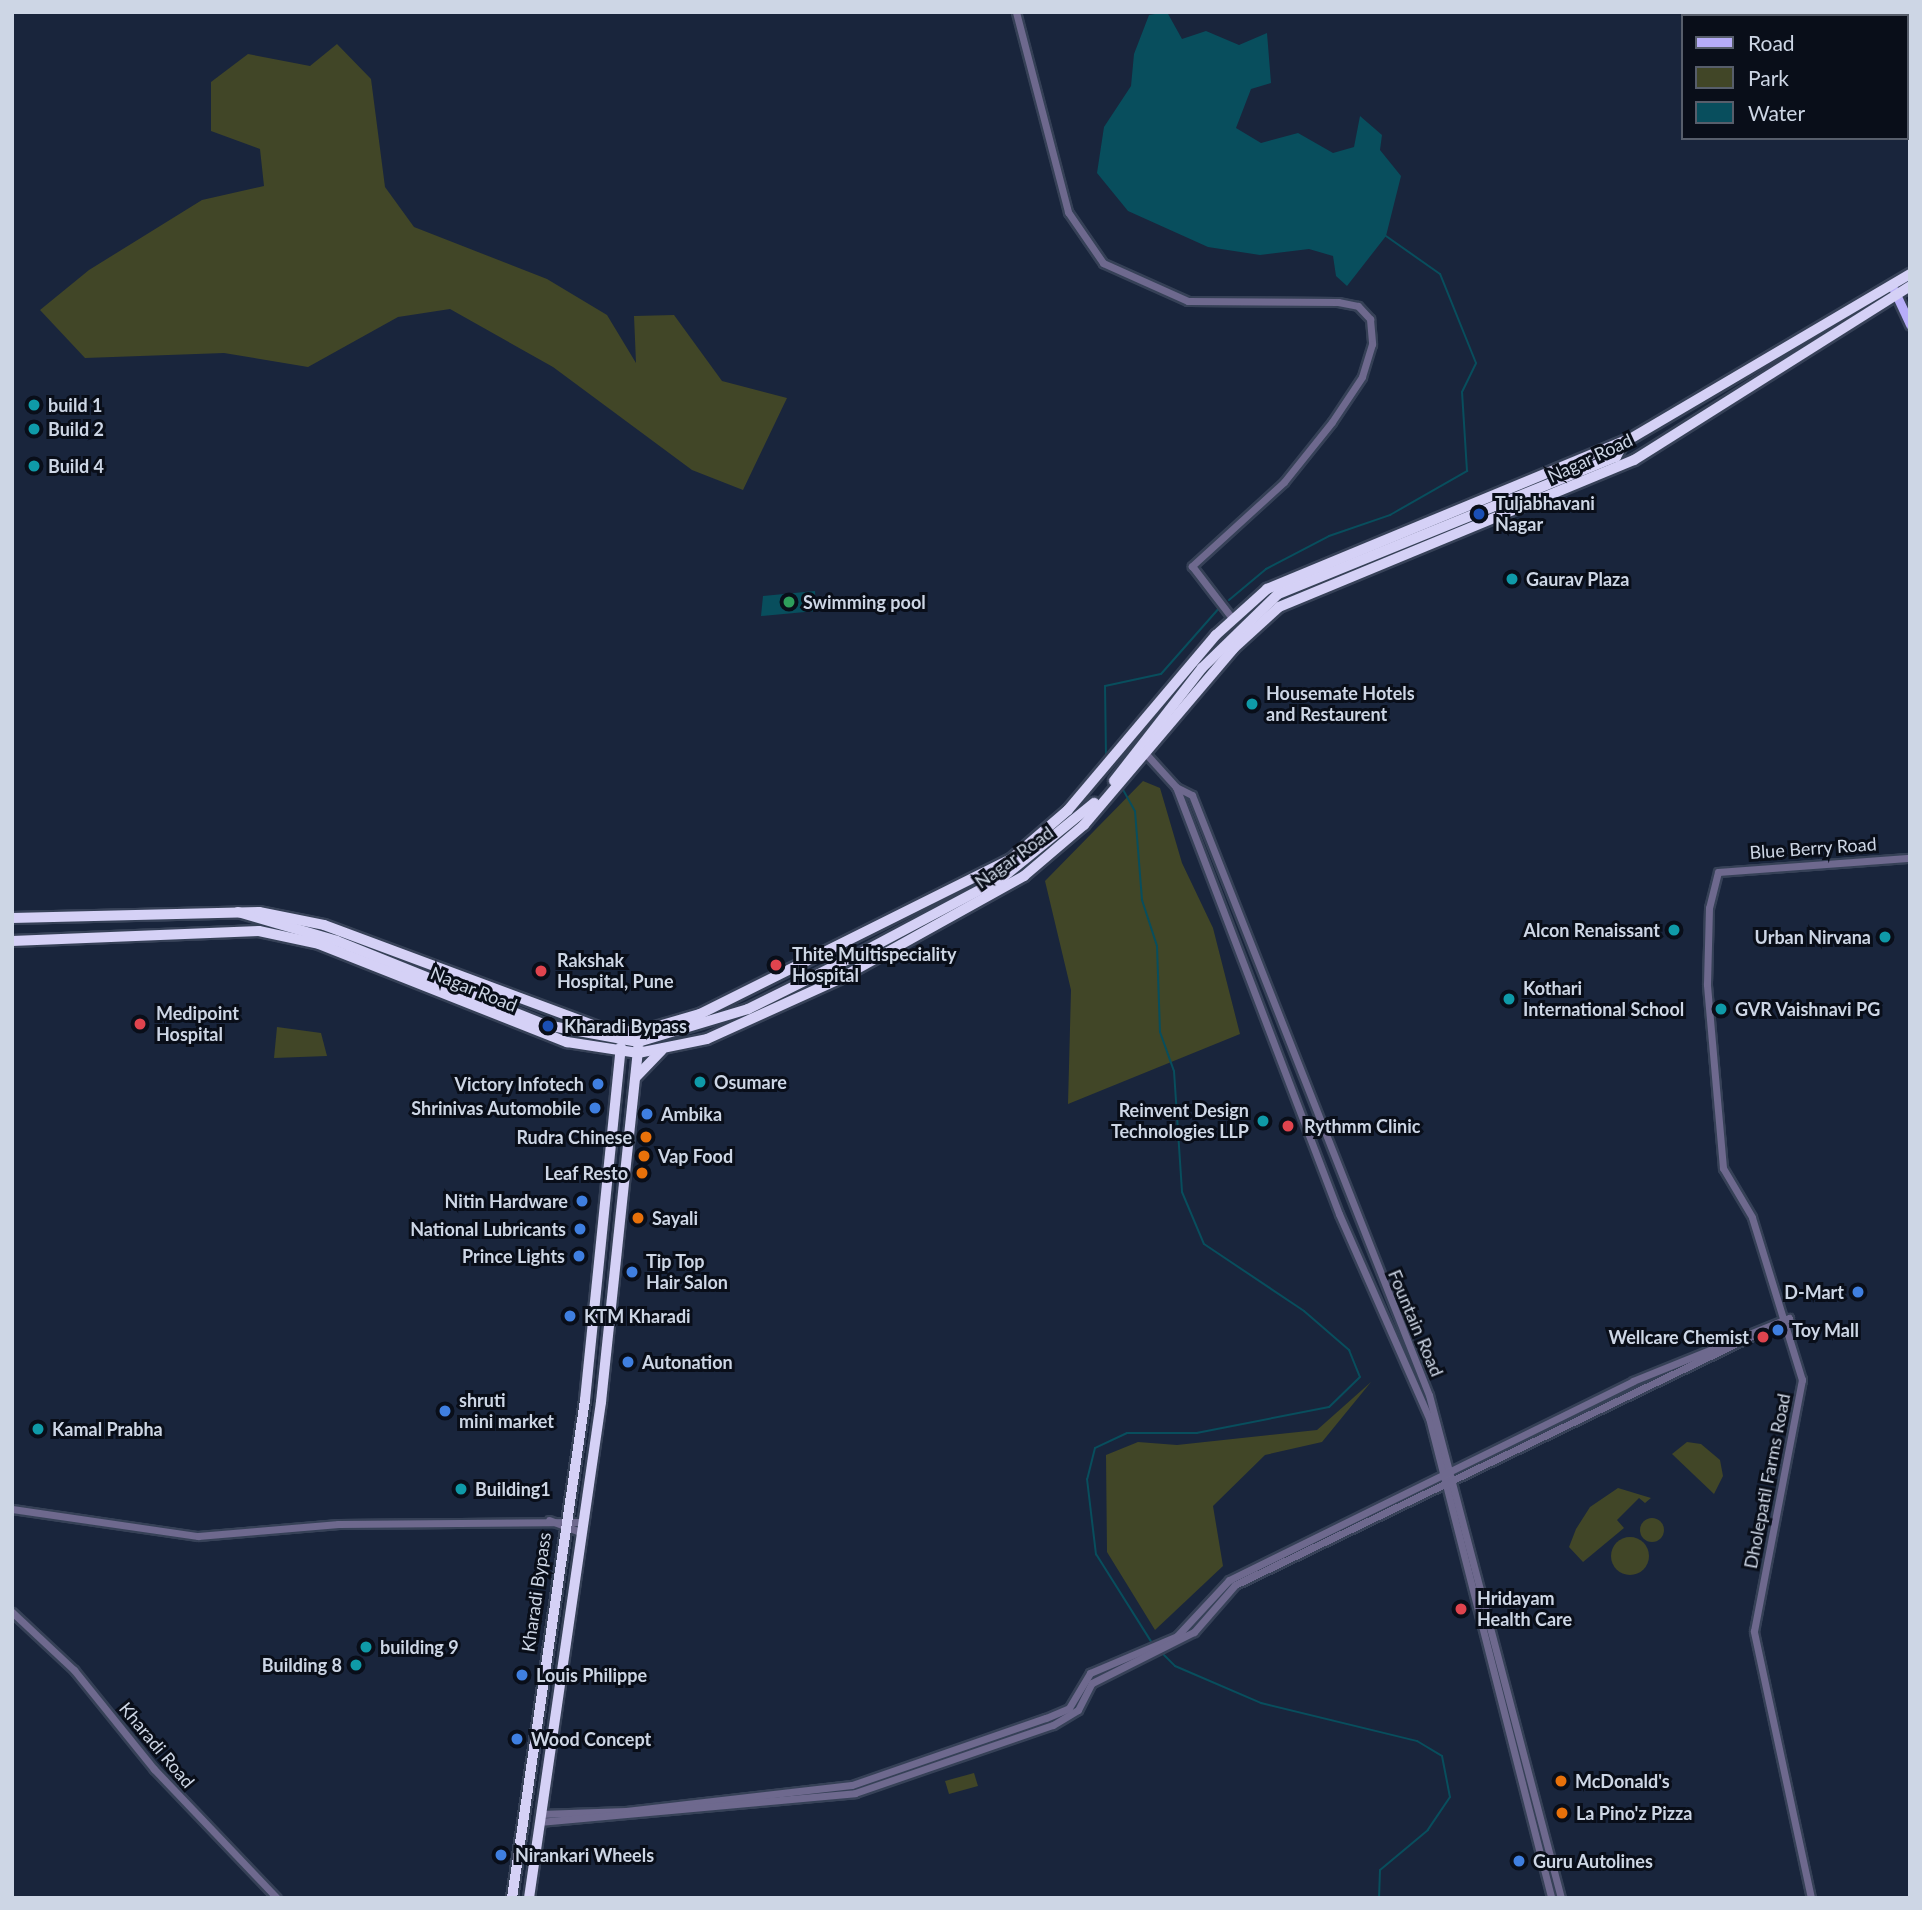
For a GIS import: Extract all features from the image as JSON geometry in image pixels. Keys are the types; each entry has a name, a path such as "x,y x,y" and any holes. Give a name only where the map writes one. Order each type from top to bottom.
{"highway":[{"name":"Nagar Road","path":"1143,752 1233,649 1279,607 1641,456 1894,290 1910,274"},
{"name":"Nagar Road","path":"12,918 90,913 235,910 324,925 573,1022 638,1031 741,997 980,879 1039,836 1110,765 1232,618 1300,571 1627,441 1894,290 1910,286"},
{"path":"638,1048 780,995 994,883 1050,844 1119,781 1213,660 1256,612 1304,579 1515,501 1616,457 1627,441 1641,456"},
{"path":"1143,726 1143,752"},
{"name":"Nagar Road","path":"12,941 206,929 284,935 534,1031 621,1047 662,1050 751,1022 991,898 1053,853 1119,781"},
{"path":"235,910 337,941 546,1025 621,1047"},
{"path":"90,913 92,936"},
{"name":"Kharadi Bypass","path":"512,1898 563,1522 584,1400 621,1047"},
{"name":"Kharadi Bypass","path":"529,1898 579,1527 601,1402 638,1048"},
{"path":"636,1077 662,1050"}],"main road":[{"path":"1894,290 1910,324"}],"street":[{"path":"1016,12 1068,212 1103,264 1135,283 1208,305 1338,302 1358,306 1370,319 1372,344 1362,377 1332,422 1284,482 1192,566 1232,618"},
{"name":"Fountain Road","path":"1143,752 1176,787 1192,795 1453,1469 1561,1898"},
{"name":"Fountain Road","path":"1176,787 1339,1214 1429,1418 1551,1898"},
{"name":"Blue Berry Road","path":"1718,872 1910,858"},
{"name":"Dholepatil Farms Road","path":"1718,872 1709,908 1707,984 1721,1157 1752,1217 1802,1385 1754,1631 1811,1897"},
{"path":"1243,966 1256,962"},
{"path":"539,1818 626,1811 852,1785 1058,1713 1069,1707 1090,1673 1148,1649 1168,1646 1229,1580 1442,1474 1785,1321"},
{"path":"539,1818 861,1791 1053,1725 1078,1710 1091,1683 1154,1657 1235,1586 1445,1487 1695,1359"},
{"path":"12,1509 198,1536 296,1526 549,1520 579,1527"},
{"name":"Kharadi Road","path":"12,1612 74,1670 154,1769 277,1898"},
{"path":"1148,1649 1154,1657"}],"green space":[{"path":"337,44 371,79 385,187 414,227 547,279 607,315 636,363 634,316 674,315 722,381 787,398 743,490 692,470 553,367 450,309 398,317 308,367 224,353 85,358 40,310 89,270 202,200 264,186 260,149 211,131 211,82 248,54 310,66"},
{"path":"1143,781 1160,788 1182,863 1213,928 1240,1034 1068,1104 1071,990 1045,881"},
{"path":"277,1027 321,1033 327,1056 274,1058"},
{"path":"1371,1382 1322,1442 1265,1455 1213,1506 1223,1566 1155,1630 1107,1552 1106,1455 1138,1442 1177,1445 1317,1430"},
{"path":"1687,1442 1701,1444 1720,1460 1723,1476 1714,1494 1672,1454"},
{"path":"1618,1488 1651,1498 1645,1503 1639,1498 1617,1520 1624,1528 1583,1562 1569,1547 1576,1529 1590,1507"},
{"path":"1652,1518 1661,1521 1664,1530 1661,1539 1652,1542 1643,1539 1640,1530 1643,1521"},
{"path":"1630,1537 1643,1543 1649,1556 1643,1569 1630,1575 1617,1569 1611,1556 1617,1543"},
{"path":"974,1773 978,1786 949,1794 945,1781"}],"water":[{"path":"1167,12 1182,39 1206,31 1239,45 1267,33 1271,83 1251,89 1236,128 1261,143 1298,133 1333,153 1354,147 1360,116 1382,135 1380,150 1401,176 1386,236 1347,286 1336,276 1333,256 1309,249 1260,255 1208,247 1128,211 1097,173 1104,127 1131,86 1134,54 1149,15"},
{"name":"Swimming pool","path":"815,591 816,611 761,616 763,596"}],"waterway":[{"path":"1229,600 1266,569 1329,536 1390,515 1467,471 1462,392 1476,363 1440,274 1386,236"},
{"path":"1106,757 1105,686 1161,674 1220,607"},
{"path":"1121,786 1135,811 1142,900 1157,946 1160,1032 1174,1071 1182,1192 1204,1244 1304,1311 1349,1350 1360,1377 1329,1407 1197,1433 1127,1433 1095,1448 1087,1479 1096,1554 1152,1643"},
{"path":"1161,1652 1175,1666 1261,1703 1417,1741 1442,1756 1450,1797 1428,1830 1380,1870 1379,1898"}],"place":[{"name":"build 1","path":"34,405"},
{"name":"Build 2","path":"34,429"},
{"name":"Build 4","path":"34,466"},
{"name":"Tuljabhavani Nagar","path":"1479,514"},
{"name":"Gaurav Plaza","path":"1512,579"},
{"name":"Swimming pool","path":"789,602"},
{"name":"Housemate Hotels and Restaurent","path":"1252,704"},
{"name":"Alcon Renaissant","path":"1674,930"},
{"name":"Urban Nirvana","path":"1885,937"},
{"name":"Thite Multispeciality Hospital","path":"776,965"},
{"name":"Rakshak Hospital, Pune","path":"541,971"},
{"name":"Kothari International School","path":"1509,999"},
{"name":"GVR Vaishnavi PG","path":"1721,1009"},
{"name":"Medipoint Hospital","path":"140,1024"},
{"name":"Kharadi Bypass","path":"548,1026"},
{"name":"Osumare","path":"700,1082"},
{"name":"Victory Infotech","path":"598,1084"},
{"name":"Shrinivas Automobile","path":"595,1108"},
{"name":"Ambika","path":"647,1114"},
{"name":"Reinvent Design Technologies LLP","path":"1263,1121"},
{"name":"Rythmm Clinic","path":"1288,1126"},
{"name":"Rudra Chinese","path":"646,1137"},
{"name":"Vap Food","path":"644,1156"},
{"name":"Leaf Resto","path":"642,1173"},
{"name":"Nitin Hardware","path":"582,1201"},
{"name":"Sayali","path":"638,1218"},
{"name":"National Lubricants","path":"580,1229"},
{"name":"Prince Lights","path":"579,1256"},
{"name":"Tip Top Hair Salon","path":"632,1272"},
{"name":"D-Mart","path":"1858,1292"},
{"name":"KTM Kharadi","path":"570,1316"},
{"name":"Toy Mall","path":"1778,1330"},
{"name":"Wellcare Chemist","path":"1763,1337"},
{"name":"Autonation","path":"628,1362"},
{"name":"shruti mini market","path":"445,1411"},
{"name":"Kamal Prabha","path":"38,1429"},
{"name":"Building1","path":"461,1489"},
{"name":"Hridayam Health Care","path":"1461,1609"},
{"name":"building 9","path":"366,1647"},
{"name":"Building 8","path":"356,1665"},
{"name":"Louis Philippe","path":"522,1675"},
{"name":"Wood Concept","path":"517,1739"},
{"name":"McDonald's","path":"1561,1781"},
{"name":"La Pino'z Pizza","path":"1562,1813"},
{"name":"Nirankari Wheels","path":"501,1855"},
{"name":"Guru Autolines","path":"1519,1861"}]}
